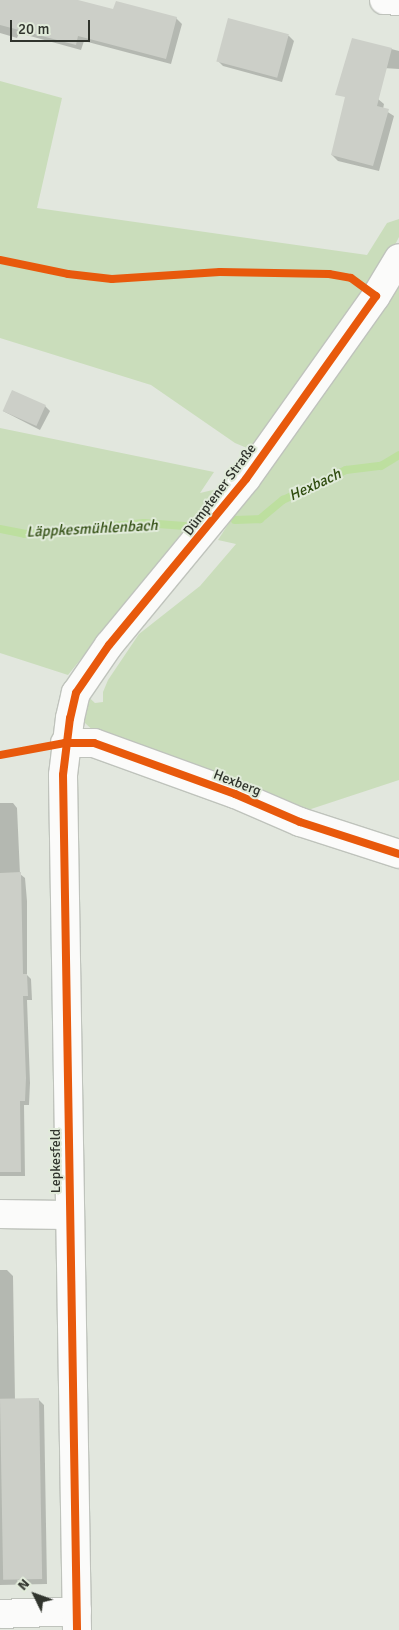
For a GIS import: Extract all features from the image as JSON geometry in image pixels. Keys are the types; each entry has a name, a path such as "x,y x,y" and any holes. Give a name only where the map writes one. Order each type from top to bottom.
{"street":[{"path":"384,0 399,1"},
{"name":"Dümptener Straße","path":"76,693 109,645 246,479 376,296 399,258"},
{"name":"Lepkesfeld","path":"76,693 65,743 63,775 70,1180 68,1215 77,1620"},
{"name":"Hexberg","path":"65,743 94,743 235,794 300,822 399,854"},
{"path":"0,1214 68,1215"},
{"path":"0,1614 77,1620"}],"green space":[{"path":"0,81 62,98 37,208 367,255 387,223 399,219 399,237 375,284 259,453 235,443 151,385 0,338"},
{"path":"399,284 399,780 308,810 115,741 104,731 99,736 85,723 80,697 83,692 95,703 103,702 103,692 108,680 139,634 200,586 236,544 218,540 256,481"},
{"path":"0,428 214,472 200,493 217,489 68,675 0,653"}],"building":[{"path":"0,0 78,0 113,9 116,1 177,17 166,59 78,36 76,45 0,25"},
{"path":"228,18 289,34 277,78 216,61"},
{"path":"352,38 392,48 377,106 389,109 373,166 331,155 345,97 335,95"},
{"path":"12,390 46,405 36,426 3,411"},
{"path":"21,872 23,974 27,974 28,996 23,996 26,1078 25,1101 20,1101 21,1172 0,1172 0,873"},
{"path":"39,1398 42,1579 3,1580 0,1399"}],"waterway":[{"name":"Hexbach","path":"235,520 260,519 283,500 346,470 381,466 399,455"},
{"name":"Läppkesmühlenbach","path":"0,529 25,534 144,523 185,526"}],"cycle path":[{"path":"0,260 68,274 112,279 220,272 329,274 351,278 376,296 246,479 109,645 76,693 70,718 63,775 77,1630"},
{"path":"0,755 65,743 94,743 235,794 300,822 399,854"}]}
